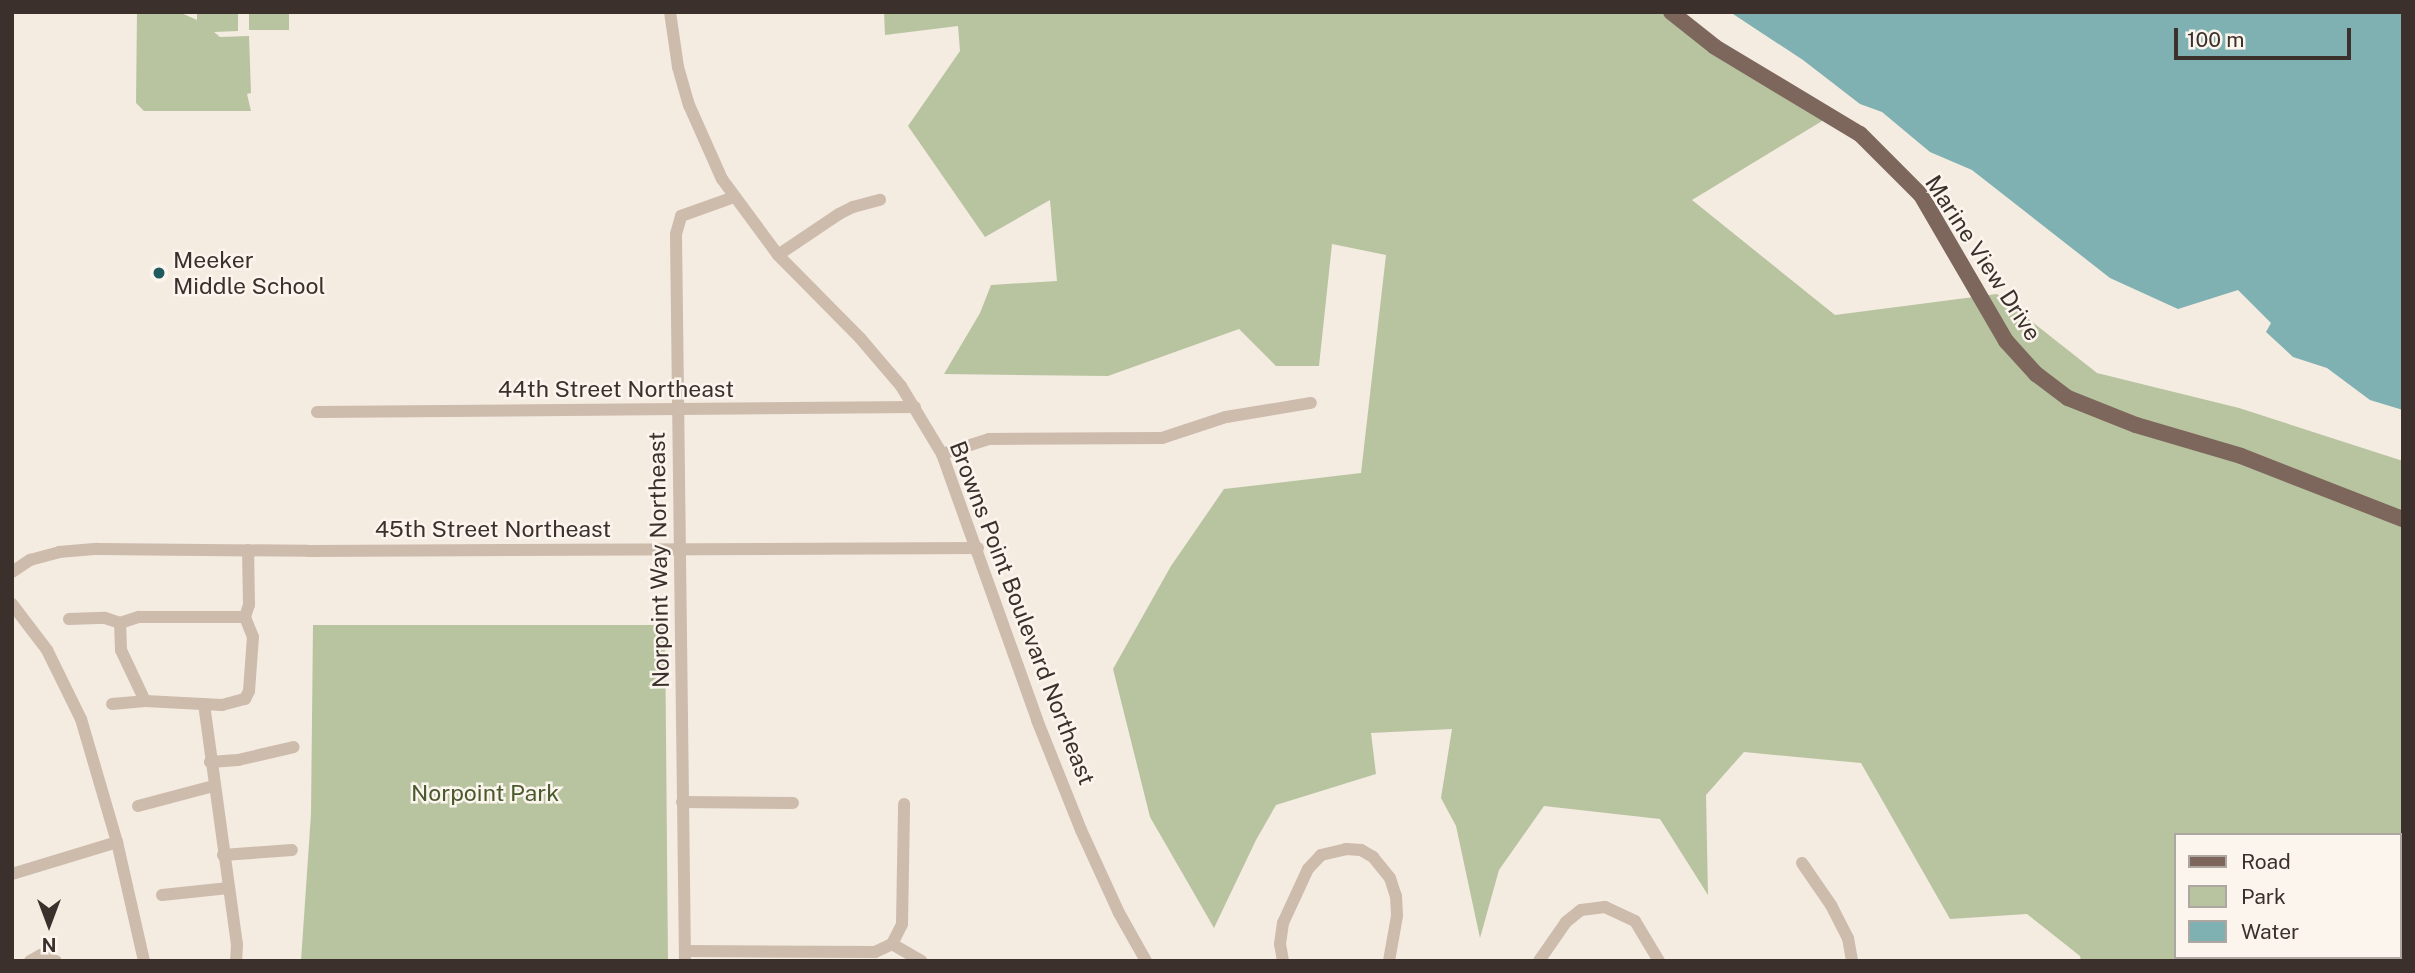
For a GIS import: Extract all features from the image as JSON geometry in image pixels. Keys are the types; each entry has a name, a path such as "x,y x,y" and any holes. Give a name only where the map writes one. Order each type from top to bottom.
{"main road":[{"name":"Marine View Drive","path":"1671,12 1715,47 1832,116 1860,134 1877,150 1921,195 2006,341 2036,374 2068,398 2111,417 2273,467 2403,519"}],"street":[{"name":"Browns Point Boulevard Northeast","path":"670,12 678,67 693,117 717,169 734,197 778,255 868,347 915,407 942,454 978,548 1037,720 1081,830 1119,913 1146,961"},
{"name":"Norpoint Way Northeast","path":"685,956 675,277 678,225 681,216 690,211 734,197"},
{"path":"778,255 839,214 880,200"},
{"path":"942,454 989,439 1162,438 1226,417 1311,403"},
{"name":"44th Street Northeast","path":"317,412 915,407"},
{"name":"45th Street Northeast","path":"12,572 30,560 75,550 978,548"},
{"path":"112,704 145,701 204,704 245,699 249,691 253,631 245,617 249,605 248,550"},
{"path":"12,604 47,650 69,692 91,750 117,842 144,961"},
{"path":"69,619 105,618 120,623 139,617 245,617"},
{"path":"120,623 121,650 145,701"},
{"path":"204,704 236,961"},
{"path":"210,762 238,760 294,747"},
{"path":"138,806 213,786"},
{"path":"682,802 793,803"},
{"path":"685,956 775,957 875,952 892,944 902,924 904,804"},
{"path":"12,874 117,842"},
{"path":"1283,961 1280,944 1283,923 1308,869 1321,855 1346,849 1366,852 1383,866 1390,878 1396,896 1397,916 1389,961"},
{"path":"223,855 292,850"},
{"path":"1802,863 1837,916 1848,938 1852,961"},
{"path":"162,895 229,888"},
{"path":"1539,961 1566,922 1581,909 1605,907 1635,921 1659,961"},
{"path":"892,944 921,961"},
{"path":"30,961 41,955 56,961"}],"green space":[{"path":"137,12 179,12 197,20 197,12 238,12 238,31 214,32 220,37 249,36 251,93 247,94 251,111 144,111 136,103"},
{"path":"249,12 289,12 289,30 249,30"},
{"path":"884,12 1683,12 1715,47 1832,115 1692,200 1835,315 1997,294 2097,373 2239,408 2403,461 2403,961 2392,959 2401,959 2401,833 2174,833 2174,959 2182,959 2081,961 2080,956 2027,914 1950,919 1861,763 1744,752 1706,795 1708,895 1660,819 1544,806 1499,870 1480,938 1456,826 1441,798 1452,729 1371,733 1376,774 1276,805 1256,840 1214,928 1150,817 1113,669 1171,566 1224,489 1361,473 1386,255 1332,244 1319,366 1276,366 1239,329 1108,376 944,374 980,313 991,285 1057,281 1050,200 985,237 908,126 960,51 958,26 885,35"},
{"name":"Norpoint Park","path":"313,625 665,625 668,961 301,961 311,814"}],"water":[{"path":"1730,12 2403,12 2403,410 2370,400 2327,368 2293,357 2266,332 2271,323 2238,290 2178,309 2110,278 1972,170 1930,152 1882,112 1860,104 1803,60"}],"place":[{"name":"Meeker Middle School","path":"159,273"}]}
